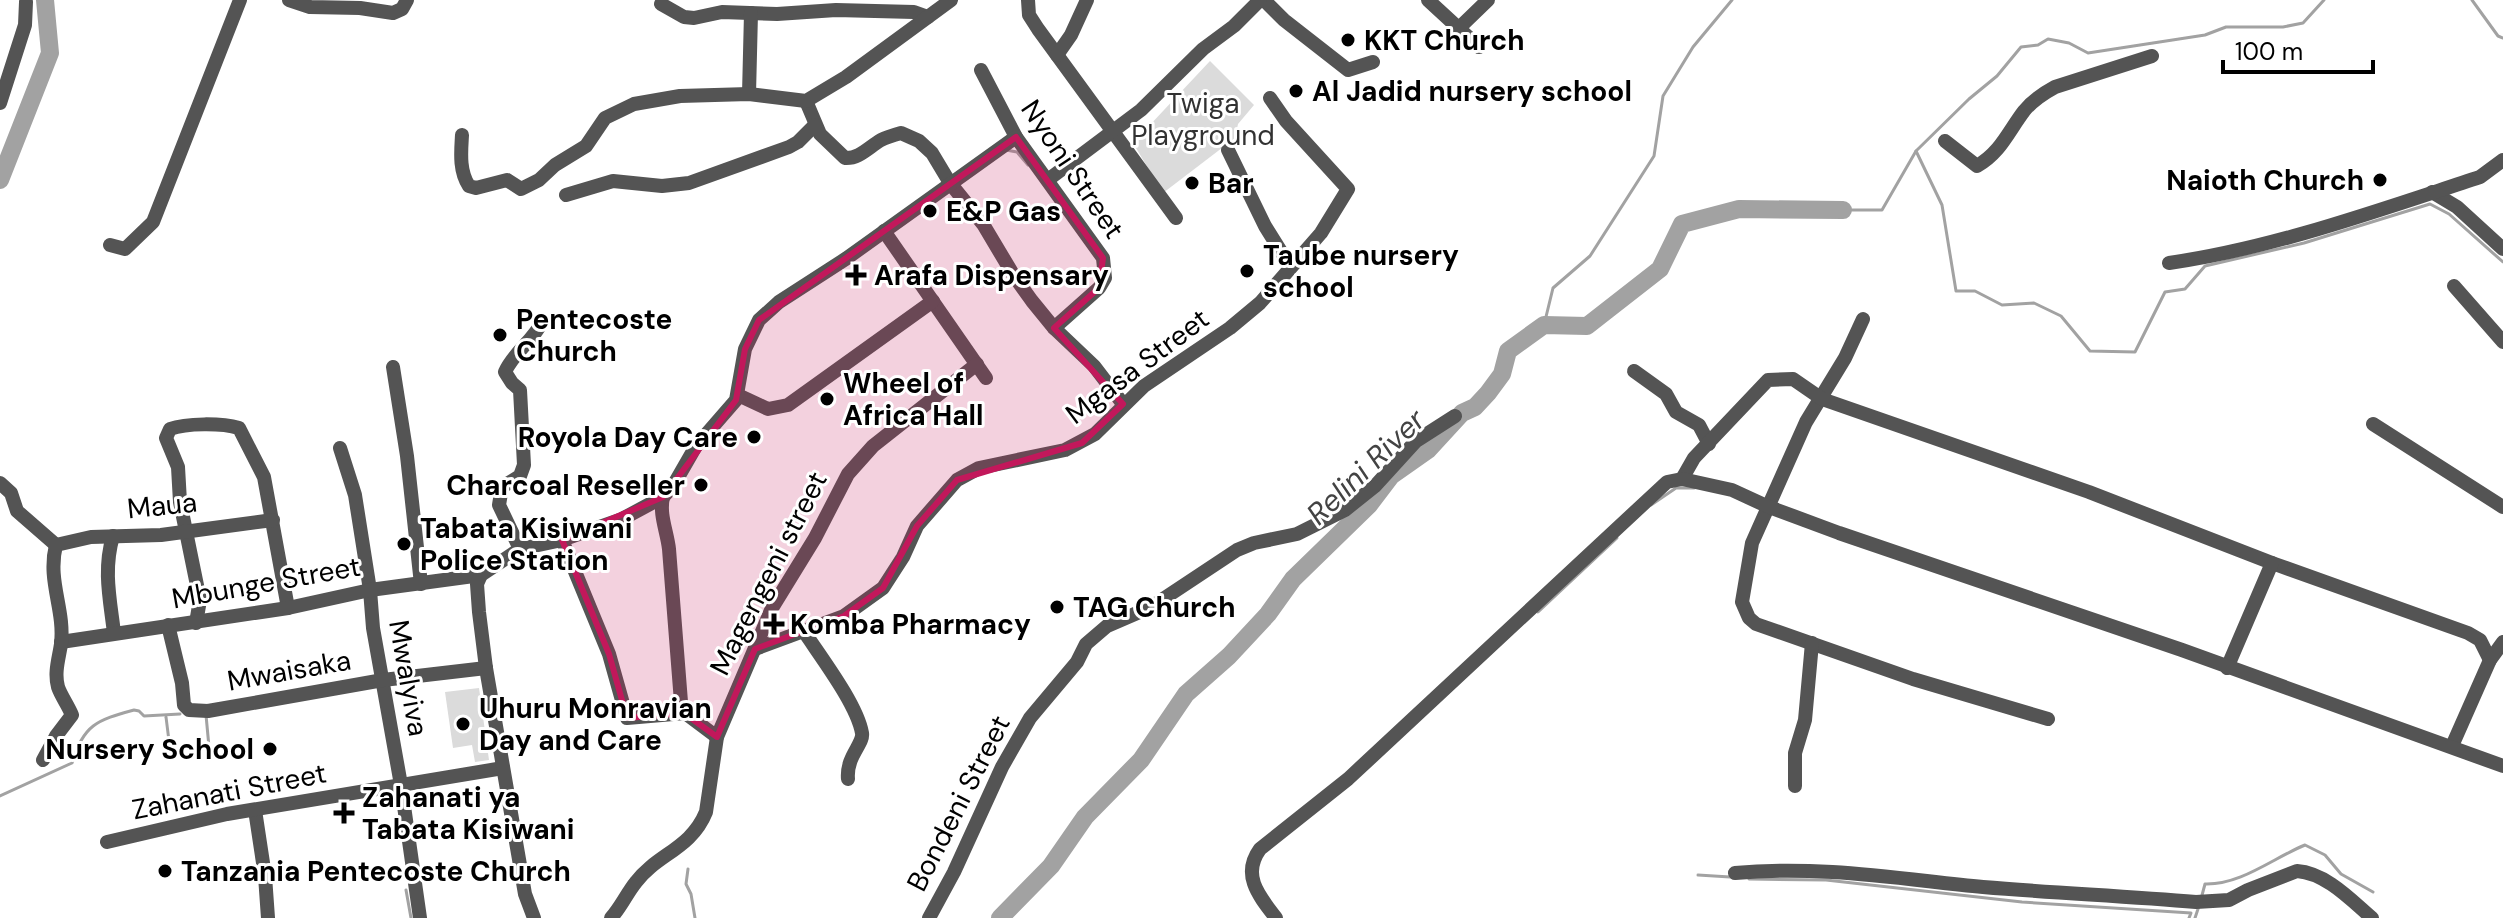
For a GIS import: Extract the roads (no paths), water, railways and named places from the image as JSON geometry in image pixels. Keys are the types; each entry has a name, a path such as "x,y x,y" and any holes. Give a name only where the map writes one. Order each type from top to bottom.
{"street":[{"path":"110,245 125,249 153,222 240,0"},
{"path":"289,0 310,7 360,8 393,13 402,9 407,0"},
{"path":"462,135 461,163 469,186 482,187 507,180 520,190 586,146 605,118 634,104 680,96 749,94 806,101 846,77 951,0"},
{"path":"1028,0 1029,15 1176,218"},
{"path":"1057,55 1071,35 1087,0"},
{"path":"1049,179 1141,110 1203,49 1262,0 1348,70 1373,62"},
{"path":"1428,0 1479,47"},
{"path":"1459,28 1488,0"},
{"path":"0,103 25,25 26,2"},
{"path":"661,4 690,18 722,12 895,10 928,17"},
{"path":"749,94 751,13"},
{"path":"1945,141 1977,166 2003,145 2024,112 2043,94 2055,87 2152,56"},
{"name":"Nyoni Street","path":"981,70 1016,137 1103,258 1105,278 1099,288 1054,328"},
{"name":"Mgasa Street","path":"755,649 844,616 883,588 903,557 917,526 957,480 979,468 1047,455 1082,443 1144,386 1248,315 1321,233 1348,189 1286,121 1270,98"},
{"path":"806,101 815,125 834,149 850,159 882,139 901,133 919,141 932,153 950,183 983,224 1014,276 1054,328 1094,366 1123,404"},
{"path":"566,195 613,181 662,186 700,181 789,147 815,125"},
{"path":"530,917 486,668 477,584 481,575 520,549 562,540 622,519 663,497 673,486 696,446 730,409 738,395 745,349 759,320 779,302 1016,137"},
{"path":"1228,150 1265,226 1290,266"},
{"path":"2169,263 2204,258 2272,241 2432,192 2480,177 2503,160"},
{"path":"2432,192 2457,207 2503,249"},
{"path":"884,231 986,378"},
{"path":"2454,286 2503,342"},
{"path":"738,395 768,409 788,405 933,301"},
{"path":"1863,319 1822,399 1806,422 1752,543 1742,602 1744,611 1756,624 1913,679 2048,719"},
{"path":"520,549 499,505 502,487 520,476 524,465 520,390 505,372 542,322"},
{"name":"Magengeni street","path":"611,918 635,882 691,837 702,822 717,737 772,608 857,462 977,364"},
{"path":"393,367 407,456 421,584"},
{"path":"1634,371 1666,394 1676,412 1699,425 1709,444"},
{"path":"1682,479 1694,458 1768,380 1793,379 1822,399 2089,492 2272,563 2468,633 2480,640 2490,660"},
{"name":"Bondeni Street","path":"929,918 954,872 1002,767 1030,718 1077,662 1086,644 1107,626 1151,607 1237,550 1297,534 1345,510 1375,486 1416,441 1455,416"},
{"path":"196,623 200,600 180,502 178,467 167,441 168,432 185,424 239,428 261,468 288,608"},
{"path":"2373,424 2503,507"},
{"name":"Mwalyiva","path":"340,448 355,495 373,628 401,785 420,918"},
{"path":"1276,918 1252,879 1252,860 1260,849 1348,779 1667,482 1682,479 1732,490 1769,507 1936,567 2182,650 2503,766"},
{"path":"0,483 11,493 17,511 56,545 52,577 61,642 57,658 58,686 72,713 43,760"},
{"path":"663,497 661,513 668,540 680,697 685,713 717,737"},
{"name":"Maua","path":"56,545 91,537 186,531 273,520"},
{"path":"113,536 107,556 107,581 114,633"},
{"path":"562,540 609,654 627,718 685,713"},
{"path":"2227,668 2272,563"},
{"name":"Mbunge Street","path":"61,642 288,608 370,590 481,575"},
{"name":"Mwaisaka","path":"168,625 184,705 189,710 208,711 383,680 486,668"},
{"path":"803,630 845,696 862,734 847,767 848,779"},
{"path":"2452,746 2490,660 2503,642"},
{"path":"1795,786 1795,753 1805,720 1812,643"},
{"name":"Zahanati Street","path":"107,842 255,810 503,768"},
{"path":"255,810 268,918"},
{"path":"1735,873 1781,869 1861,872 1983,887 2196,902 2229,900 2289,872 2305,871 2346,895 2372,918"},
{"path":"2191,918 2196,902"}],"waterway":[{"path":"0,180 50,53 45,0"},
{"path":"1544,325 1553,288 1590,256 1654,156 1663,96 1693,47 1732,0"},
{"path":"1843,210 1882,210 1916,151 1997,76 2021,47 2038,45 2048,39 2069,43 2088,53 2205,35 2226,27 2283,27 2303,23 2324,0"},
{"path":"2472,0 2498,36 2503,38"},
{"path":"1006,150 1017,152 1028,165"},
{"path":"1916,151 1942,205 1956,291 1975,291 2002,305 2034,303 2061,316 2090,351 2135,352 2165,292 2185,289 2205,266 2304,243 2430,204 2449,214 2503,262"},
{"name":"Relini River","path":"1000,918 1051,866 1085,817 1141,760 1186,694 1229,656 1268,614 1293,579 1369,505 1391,476 1428,450 1462,413 1475,407 1488,393 1502,374 1508,351 1544,325 1587,326 1660,269 1682,224 1739,209 1843,210"},
{"path":"1651,505 1676,488 1694,488"},
{"path":"1538,612 1617,538"},
{"path":"0,796 72,763 81,740 101,721 134,710 144,716 180,714"},
{"path":"206,715 209,747"},
{"path":"166,717 169,741"},
{"path":"2201,899 2205,884 2244,876 2305,845 2325,855 2341,874 2373,892"},
{"path":"688,869 686,884 695,918"},
{"path":"1698,875 1730,877"},
{"path":"1749,879 1826,880 2022,902 2191,913 2189,918"},
{"path":"406,890 411,918"},
{"path":"2195,918 2199,906"}],"place":[{"name":"KKT Church","path":"1348,40"},
{"name":"Al Jadid nursery school","path":"1296,91"},
{"name":"Naioth Church","path":"2380,180"},
{"name":"Bar","path":"1192,183"},
{"name":"E&P Gas","path":"930,211"},
{"name":"Taube nursery school","path":"1247,271"},
{"name":"Arafa Dispensary","path":"856,275"},
{"name":"Pentecoste Church","path":"500,335"},
{"name":"Wheel of Africa Hall","path":"827,399"},
{"name":"Royola Day Care","path":"754,437"},
{"name":"Charcoal Reseller","path":"701,485"},
{"name":"Tabata Kisiwani Police Station","path":"404,544"},
{"name":"TAG Church","path":"1057,607"},
{"name":"Komba Pharmacy","path":"774,624"},
{"name":"Uhuru Monravian Day and Care","path":"463,724"},
{"name":"Nursery School","path":"270,749"},
{"name":"Zahanati ya Tabata Kisiwani","path":"344,813"},
{"name":"Tanzania Pentecoste Church","path":"165,871"}],"park label":[{"name":"Twiga Playground","path":"1203,119"}]}
